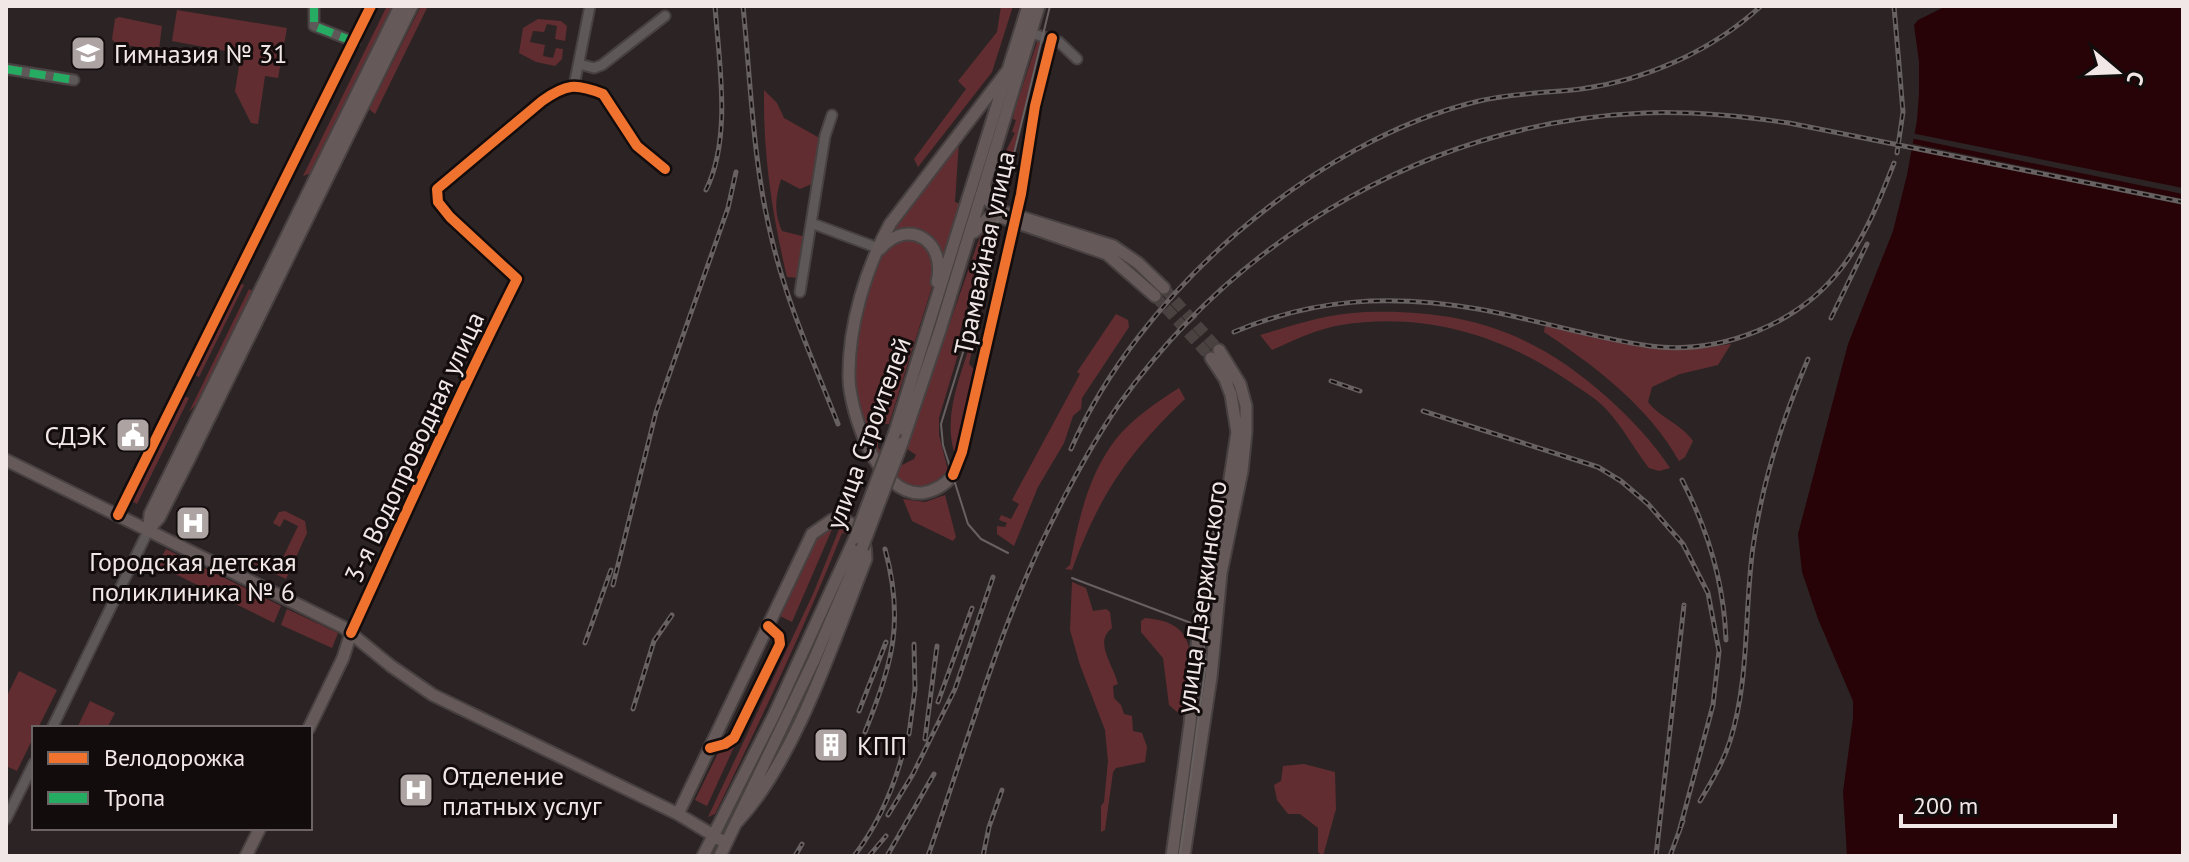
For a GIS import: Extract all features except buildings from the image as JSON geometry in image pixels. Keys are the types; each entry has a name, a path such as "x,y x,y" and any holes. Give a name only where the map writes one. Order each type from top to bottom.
{"main road":[{"path":"149,529 150,514 400,6"},
{"path":"149,529 159,518 202,435 412,6"},
{"name":"улица Строителей","path":"899,438 901,416 1028,6"},
{"name":"улица Строителей","path":"720,856 814,660 899,438 967,243 1039,6"},
{"path":"953,475 941,486 924,492 909,492 890,482 856,419 849,384 851,353 872,264 890,224 1011,66"},
{"name":"Трамвайная улица","path":"986,182 986,196 991,204 1016,219"},
{"name":"Трамвайная улица","path":"967,243 980,223 988,218 1016,219"},
{"path":"1016,219 1113,246 1138,263 1160,292"},
{"path":"872,264 887,242 907,234 917,235 930,243 939,262 936,285 908,372 901,416"},
{"name":"улица Дзержинского","path":"1172,856 1187,752 1200,613 1229,485 1237,432 1231,395 1215,354 1231,365 1243,391 1246,432 1242,471 1221,573 1211,677 1184,856"},
{"path":"6,460 149,529 351,633 433,695 678,814 726,843"},
{"path":"678,814 812,534 832,520 846,522 859,529 864,537 866,559 796,728 772,775 738,821"},
{"name":"улица Строителей","path":"703,856 858,543"},
{"path":"310,726 343,658 351,633"},
{"path":"246,856 259,830"}],"street":[{"path":"314,6 314,26 355,42"},
{"path":"118,515 371,6"},
{"path":"590,6 574,86 603,94 637,146 665,169"},
{"path":"579,64 594,68 602,65 665,16"},
{"path":"1031,33 1052,38 1077,59"},
{"name":"Трамвайная улица","path":"953,475 963,447 1016,219 1038,94 1052,38"},
{"path":"6,69 74,80"},
{"name":"3-я Водопроводная улица","path":"351,633 396,541 421,476 517,279 450,217 438,202 437,189 556,90 574,86"},
{"path":"800,292 825,136 832,115"},
{"path":"811,223 878,248"},
{"path":"53,726 149,529"},
{"path":"710,748 734,738 780,644 779,636 768,626"},
{"path":"6,819 32,767"}],"shaded area":[{"path":"387,6 393,6 311,173 303,176"},
{"path":"421,6 428,6 375,114 369,109"},
{"path":"1001,6 1013,6 992,72 918,167 914,159 966,89 958,81 997,32"},
{"path":"1946,6 2183,6 2183,856 1847,856 1843,792 1853,701 1818,619 1802,572 1798,534 1848,344 1893,231 1907,175 1919,93 1914,25"},
{"path":"177,10 287,28 278,78 265,76 258,124 251,123 235,91 241,54 172,41"},
{"path":"119,17 162,26 159,49 115,43 112,39 115,19"},
{"path":"538,19 561,21 567,26 565,41 555,39 557,26 547,24 544,32 533,31 530,42 545,45 543,56 553,58 556,48 563,49 562,59 555,66 536,62 519,53 523,28"},
{"path":"1038,39 1041,40 1004,192 998,191 1006,151 1015,133 1012,132 1016,120 1013,119 1014,112"},
{"path":"764,90 777,103 784,118 823,140 814,183 800,189 781,179 776,205 782,231 806,237 800,278 787,277 777,230 767,161"},
{"path":"959,141 955,202 960,204 942,262 931,239 886,237"},
{"path":"984,225 989,234 939,418 939,435 948,470 931,484 909,486 895,478 874,447 855,392 855,351 869,282 882,252 895,239 917,239 931,250 936,274 889,424 870,423 873,434 878,438 878,448 900,466 916,455 906,448"},
{"path":"238,282 244,285 199,377 193,374"},
{"path":"249,289 254,292 199,401 189,412"},
{"path":"1366,312 1435,315 1497,329 1526,341 1554,357 1609,399 1642,432 1670,468 1659,471 1649,468 1612,416 1587,393 1541,364 1487,339 1459,330 1401,322 1341,325 1306,335 1272,350 1260,335 1324,317"},
{"path":"1116,314 1128,320 1129,327 1082,398 1081,409 1073,416 1064,443 1038,487 1014,546 997,534 997,526 1005,527 1007,523 999,520 1001,515 1011,519 1019,504 1012,500 1080,374 1077,372"},
{"path":"1545,326 1659,347 1731,344 1718,365 1680,374 1652,387 1648,402 1693,441 1685,457 1679,461 1637,405 1544,332"},
{"path":"975,336 969,364 976,371 955,455 951,425 954,396"},
{"path":"1179,388 1185,399 1117,477 1093,520 1072,570 1065,569 1070,565 1091,483 1106,453 1130,424"},
{"path":"182,395 189,398 137,504 130,500"},
{"path":"945,495 956,537 953,541 912,521 903,499 925,502"},
{"path":"285,511 305,521 307,533 286,579 252,563 256,556 279,566 298,526 284,519 280,527 273,523 279,512"},
{"path":"833,527 792,622 778,615 815,538"},
{"path":"840,527 849,529 847,534 842,533 797,640 715,814 708,817 813,594"},
{"path":"166,549 281,606 274,623 157,565"},
{"path":"1072,582 1086,588 1093,611 1106,609 1110,612 1112,628 1104,640 1104,647 1118,684 1113,686 1114,698 1124,714 1132,716 1133,731 1142,733 1147,747 1145,762 1116,768 1113,772 1105,830 1101,832 1101,806 1108,761 1105,730 1070,630"},
{"path":"287,609 338,633 332,648 281,625"},
{"path":"1145,618 1164,621 1177,628 1189,648 1185,706 1177,712 1169,705 1163,658 1141,632 1141,621"},
{"path":"19,671 57,690 39,726 32,726 32,740 17,771 6,766 6,698"},
{"path":"90,701 115,713 108,726 78,726"},
{"path":"734,747 707,806 695,800 718,753"},
{"path":"1304,764 1335,772 1336,809 1323,856 1318,852 1318,828 1300,814 1288,814 1277,800 1274,785 1281,781 1283,766"}],"pier":[{"path":"1911,133 2183,188 2183,194 1910,138"},
{"path":"1909,143 2183,199 2183,205 1908,149"}],"tunnel":[{"path":"1164,288 1219,350"},
{"path":"1155,296 1211,358"}],"tram line":[{"path":"1008,553 981,539 968,524 943,445 941,424 976,310 1050,6"},
{"path":"1072,578 1191,623 1203,636 1206,662 1180,856"}],"railway":[{"path":"706,190 714,170 721,124 721,76 715,6"},
{"path":"743,6 757,156 766,215 786,290 838,424"},
{"path":"1071,449 1101,391 1140,335 1186,281 1238,232 1295,188 1355,150 1417,121 1491,98 1581,89 1654,71 1700,50 1761,6"},
{"path":"1894,6 1903,112 1897,153"},
{"path":"928,856 1023,584 1067,491 1109,420 1169,342 1224,287 1284,239 1349,198 1418,164 1491,138 1566,121 1662,113 1789,123 2183,202"},
{"path":"1234,332 1294,312 1324,306 1415,301 1478,309 1650,346 1677,348 1731,340 1782,319 1825,286 1859,242 1894,163"},
{"path":"613,585 656,412 728,208 736,172"},
{"path":"1831,318 1867,244"},
{"path":"1700,801 1724,757 1736,717 1744,669 1750,571 1757,523 1774,451 1808,359"},
{"path":"1331,381 1360,391"},
{"path":"1423,411 1598,467 1621,481 1648,504 1683,544 1708,593 1719,651 1713,705 1679,832"},
{"path":"1682,480 1700,518 1713,557 1722,598 1726,640"},
{"path":"865,732 893,642 894,599 885,549"},
{"path":"585,643 611,570"},
{"path":"888,815 913,774 955,689 993,577"},
{"path":"1656,856 1684,605"},
{"path":"938,702 972,608"},
{"path":"633,709 654,641 672,615"},
{"path":"859,711 886,642"},
{"path":"909,734 915,689 914,644"},
{"path":"925,739 937,646"},
{"path":"854,856 886,801 906,741"},
{"path":"887,856 934,774"},
{"path":"983,856 1002,790"},
{"path":"1670,856 1683,821"},
{"path":"869,856 886,836"},
{"path":"795,856 802,844"}],"marked path":[{"path":"314,6 314,26 355,42"},
{"path":"6,69 74,80"}],"cycle path":[{"path":"118,515 371,6"},
{"path":"953,475 962,452 1021,194 1035,106 1052,38"},
{"path":"351,633 517,279 450,217 438,202 437,189 542,101 571,87 603,94 637,146 665,169"},
{"path":"710,748 734,738 780,644 779,636 768,626"}],"place":[{"name":"Гимназия № 31","path":"88,53"},
{"name":"СДЭК","path":"133,435"},
{"name":"Городская детская поликлиника № 6","path":"193,523"},
{"name":"КПП","path":"831,745"},
{"name":"Отделение платных услуг","path":"416,790"}]}
